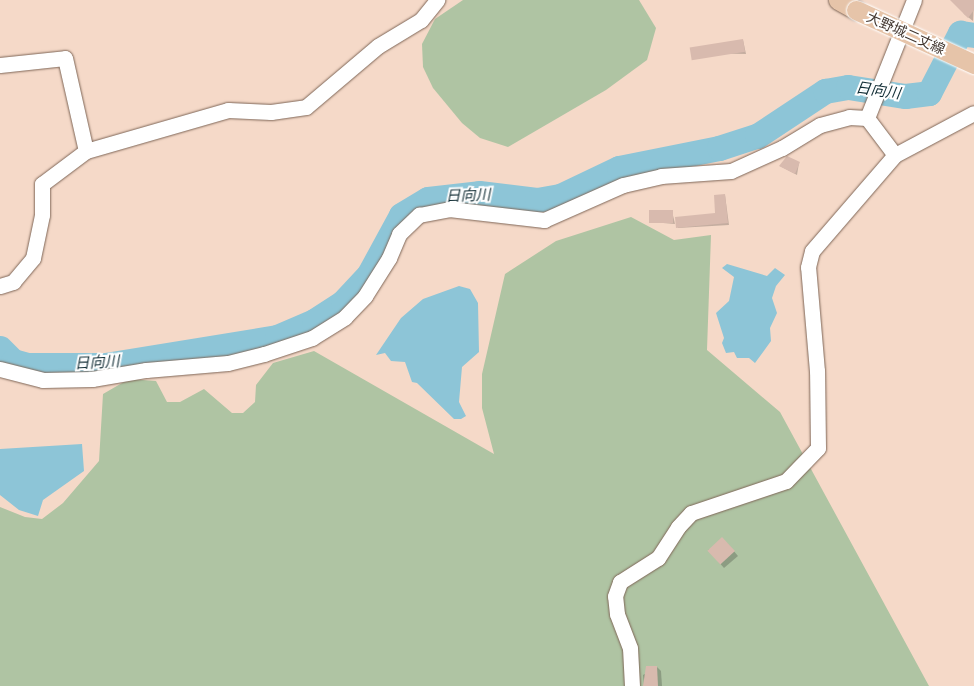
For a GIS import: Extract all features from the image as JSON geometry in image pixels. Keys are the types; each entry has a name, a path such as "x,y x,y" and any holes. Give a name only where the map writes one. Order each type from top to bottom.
{"main road":[{"name":"大野城二丈線","path":"838,0 974,64"}],"street":[{"path":"0,286 13,282 33,258 42,216 42,184 86,151 228,110 271,112 306,107 378,46 421,20 437,0"},
{"path":"869,112 914,0"},
{"path":"0,65 65,58 86,151"},
{"path":"869,112 895,155"},
{"path":"0,368 24,378 43,380 92,379 146,370 228,363 264,354 312,338 345,317 365,296 389,258 399,234 419,215 449,209 544,220 623,185 661,176 731,172 782,148 820,125 869,112"},
{"path":"632,686 630,648 617,614 615,596 620,582 658,558 678,527 691,513 786,481 818,448 817,371 808,267 812,251 895,155 974,113"}],"green space":[{"path":"463,0 639,0 656,28 647,60 606,90 508,147 480,138 462,123 433,88 423,67 422,44 435,19"},
{"path":"631,217 674,240 711,235 707,350 780,412 929,686 0,686 0,507 25,517 42,519 63,503 99,461 103,394 129,379 156,381 167,402 180,402 204,389 232,413 243,413 255,402 256,385 273,363 314,351 494,454 482,408 482,374 505,274 556,241"}],"water":[{"path":"727,264 767,276 775,268 785,275 776,286 772,298 777,313 770,328 771,341 755,363 749,358 737,358 734,352 726,353 722,343 724,338 716,313 729,301 734,277 722,268"},
{"path":"459,286 470,289 478,303 479,352 462,367 459,402 466,416 461,419 454,419 417,383 412,382 405,362 391,361 385,353 376,355 401,318 423,299"},
{"path":"82,444 84,471 43,500 38,516 19,510 0,495 0,449"}],"building":[{"path":"950,0 974,0 974,10 968,18"},
{"path":"743,39 745,52 692,60 690,47"},
{"path":"787,156 800,162 795,174 779,166"},
{"path":"725,194 728,223 676,228 675,217 715,213 714,195"},
{"path":"649,210 673,210 673,223 649,223"},
{"path":"722,537 735,551 720,565 707,551"},
{"path":"646,666 657,666 658,686 643,686"}],"waterway":[{"name":"日向川","path":"0,348 13,361 27,365 105,365 277,337 314,321 343,302 369,274 401,215 428,199 479,193 537,200 560,196 619,168 719,148 757,136 825,91 848,87 905,96 929,93 960,33 974,35"}]}
